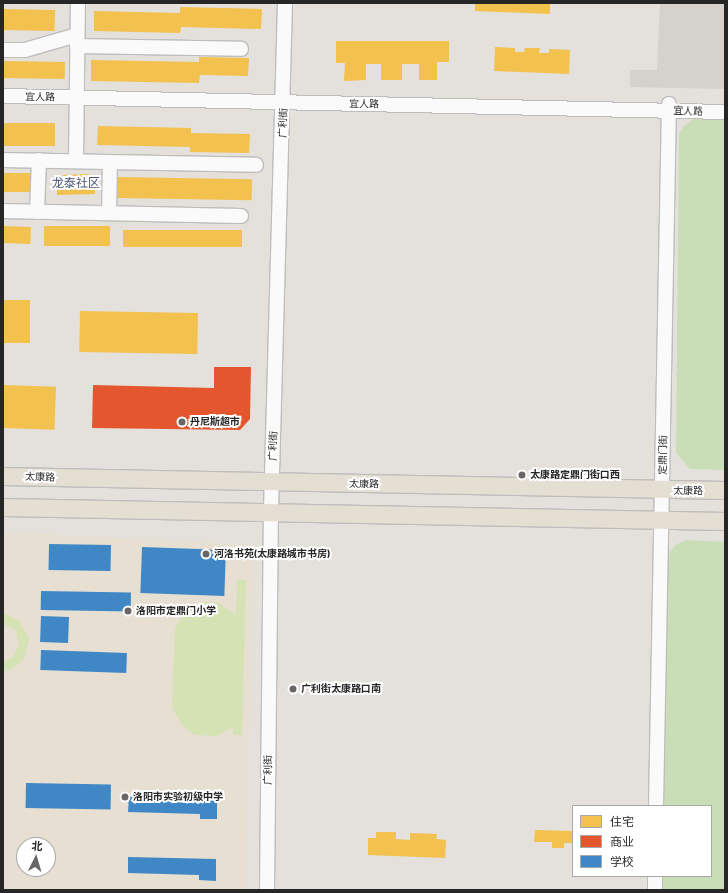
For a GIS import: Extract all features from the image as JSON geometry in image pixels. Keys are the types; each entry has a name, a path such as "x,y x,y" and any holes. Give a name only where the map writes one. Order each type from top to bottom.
{"main road":[{"name":"太康路","path":"3,476 662,491 725,490"},
{"path":"3,507 276,510 725,521"}],"street":[{"path":"76,161 78,3"},
{"name":"广利街","path":"285,3 288,99"},
{"name":"广利街","path":"267,890 288,99 294,3"},
{"path":"3,50 25,50 77,41 241,49"},
{"name":"宜人路","path":"3,90 77,95"},
{"name":"宜人路","path":"3,96 77,95 668,107 725,105"},
{"name":"宜人路","path":"668,107 725,112"},
{"name":"定鼎门街","path":"656,805 668,107"},
{"path":"3,160 256,165"},
{"path":"38,212 39,160"},
{"path":"109,213 110,162"},
{"path":"3,212 241,216"},
{"name":"广利街","path":"276,510 276,890"},
{"path":"655,877 655,890"}],"shaded area":[{"path":"660,3 725,3 725,89 630,87 630,70 657,70"},
{"path":"3,532 254,545 245,890 3,890"}],"green space":[{"path":"693,119 725,120 725,470 690,469 676,453 679,134 684,126"},
{"path":"686,540 725,542 725,890 662,890 663,877 712,877 712,805 664,805 667,557 675,545"},
{"path":"237,579 246,580 242,735 233,735 233,726 217,736 195,735 183,727 172,708 175,629 185,611 204,602 219,603 236,615"},
{"path":"3,613 20,621 29,639 24,659 14,668 3,672 3,662 13,657 19,645 16,631 3,623"}],"building: 住宅":[{"path":"475,3 550,3 550,14 475,11"},
{"path":"180,7 262,9 261,29 181,27 180,33 94,31 94,11 180,13"},
{"path":"3,9 55,10 55,31 3,30"},
{"path":"336,41 449,41 449,62 437,62 437,80 419,80 419,64 402,64 402,80 381,80 381,64 366,64 366,80 344,81 345,63 336,63"},
{"path":"495,47 515,48 515,52 524,52 525,48 540,48 539,53 549,53 549,49 570,50 569,74 494,71"},
{"path":"199,57 249,58 248,76 200,75 199,83 91,81 91,60 199,62"},
{"path":"3,61 65,62 65,79 3,78"},
{"path":"3,123 55,123 55,146 3,146"},
{"path":"98,126 191,128 191,133 250,134 249,153 190,152 190,147 97,145"},
{"path":"3,173 33,173 33,192 3,192"},
{"path":"89,174 89,182 95,182 95,194 57,195 57,183 63,183 63,175"},
{"path":"118,177 252,179 252,200 118,198"},
{"path":"3,226 31,227 30,244 3,243"},
{"path":"44,226 110,226 110,246 44,246"},
{"path":"123,230 242,230 242,247 123,247"},
{"path":"3,300 30,300 30,343 3,343"},
{"path":"80,311 198,313 197,354 79,352"},
{"path":"3,385 56,387 54,430 3,428"},
{"path":"535,830 572,831 572,843 564,843 564,848 552,848 552,842 534,842"},
{"path":"376,832 396,832 396,839 410,840 410,833 437,834 436,839 446,840 445,858 368,855 368,838 376,838"}],"building: 商业":[{"path":"214,367 251,367 250,419 240,430 92,428 93,385 214,388"}],"building: 学校":[{"path":"49,544 111,545 111,571 49,570"},
{"path":"142,547 226,550 224,596 140,593"},
{"path":"41,591 131,593 131,612 41,610"},
{"path":"41,616 69,617 68,643 40,642"},
{"path":"41,650 127,653 126,673 40,670"},
{"path":"26,783 111,784 111,809 26,808"},
{"path":"129,796 217,798 217,819 200,819 200,814 128,812"},
{"path":"128,857 216,859 216,881 199,880 199,875 128,873"}],"place":[{"name":"丹尼斯超市","path":"182,422"},
{"name":"太康路定鼎门街口西","path":"522,475"},
{"name":"河洛书苑(太康路城市书房)","path":"206,554"},
{"name":"洛阳市定鼎门小学","path":"128,611"},
{"name":"广利街太康路口南","path":"293,689"},
{"name":"洛阳市实验初级中学","path":"125,797"}],"district":[{"name":"龙泰社区","path":"76,183"}]}
